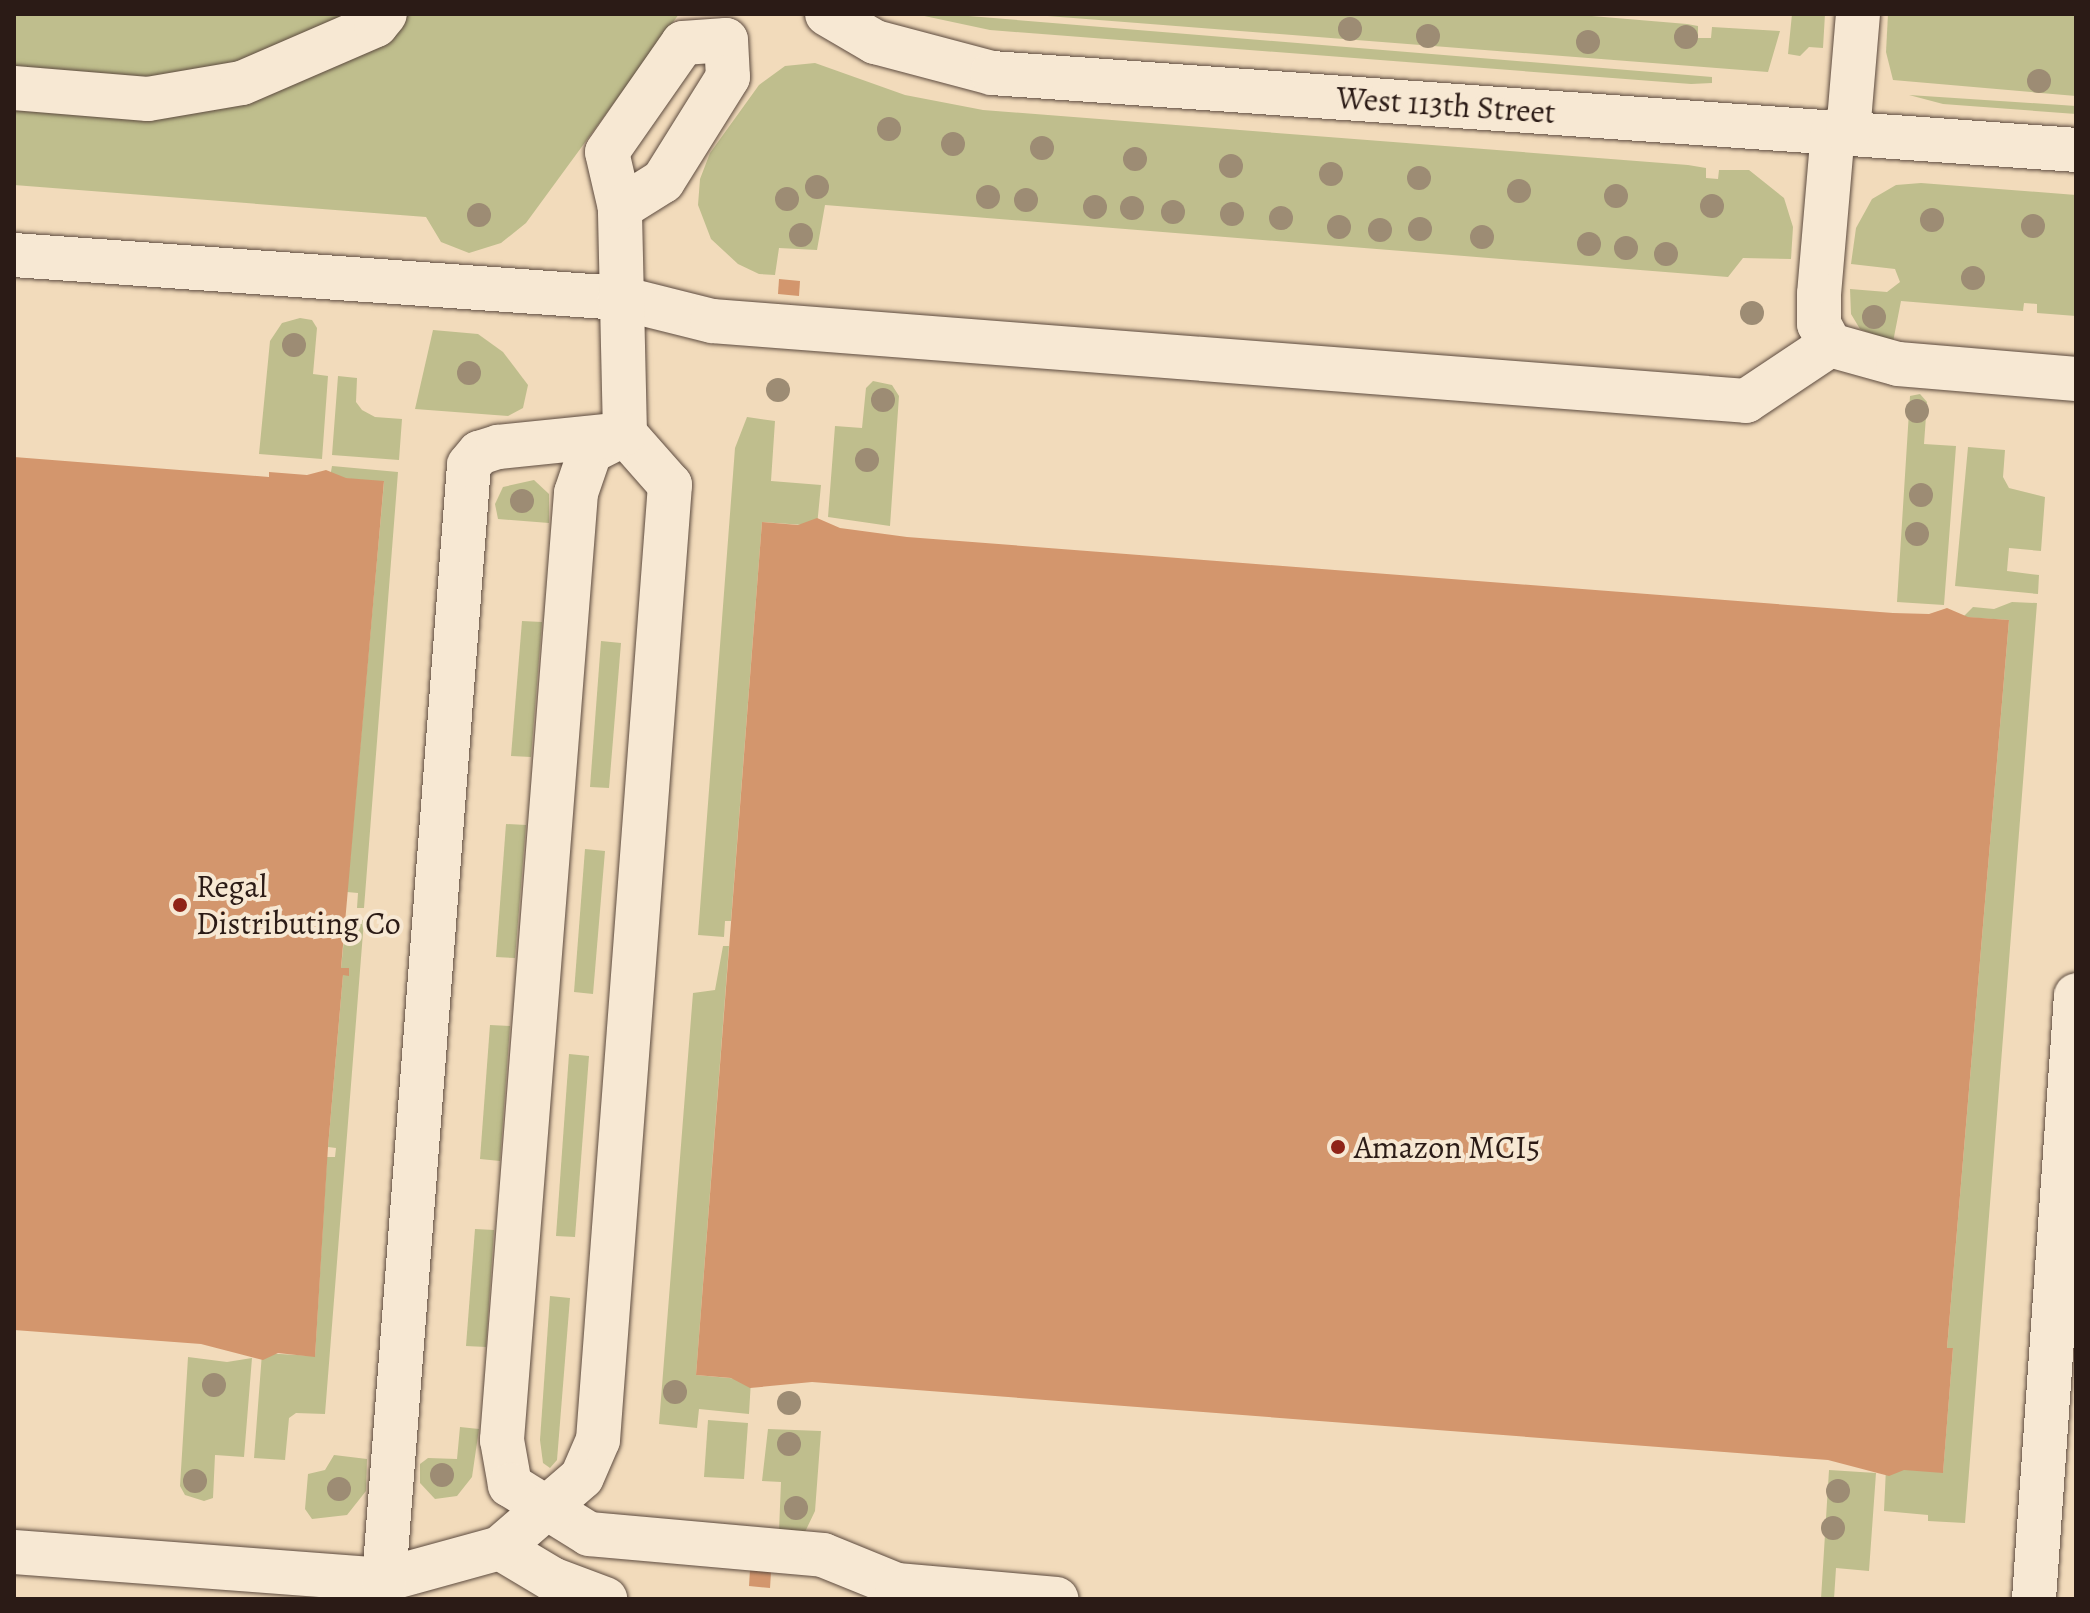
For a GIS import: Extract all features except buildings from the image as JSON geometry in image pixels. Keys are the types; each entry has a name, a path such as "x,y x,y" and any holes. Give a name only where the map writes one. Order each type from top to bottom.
{"street":[{"path":"14,88 148,99 242,83 376,25 385,14"},
{"name":"West 113th Street","path":"827,14 875,42 992,73 2076,150"},
{"path":"1858,14 1840,132 1819,324 1830,345 1898,364 2076,379"},
{"path":"14,1552 384,1580 500,1548 542,1507 582,1477 598,1440 670,485 625,434 620,208 607,152 683,43 737,27 728,77 663,181 620,208"},
{"path":"14,255 620,298 712,321 1746,401 1830,345"},
{"path":"625,434 590,452 576,493 503,1424 510,1485 589,1534 823,1555 886,1592 1056,1599"},
{"path":"384,1580 469,465 479,453 498,447 625,434"},
{"path":"2034,1599 2076,995"},
{"path":"500,1548 552,1579 605,1599"}],"shaded area":[{"path":"14,14 679,14 526,223 501,243 469,253 441,242 426,217 14,185"},
{"path":"915,14 1712,77 1712,83 1691,84 990,30"},
{"path":"1022,14 1568,14 1698,26 1698,38 1711,38 1712,27 1780,31 1768,72"},
{"path":"1792,14 1825,14 1823,48 1809,47 1800,56 1788,54"},
{"path":"1888,14 2076,14 2076,96 1893,80 1886,52"},
{"path":"815,63 905,95 983,110 1688,165 1706,168 1706,178 1718,179 1719,170 1749,170 1784,198 1793,227 1791,259 1743,258 1728,277 825,205 817,250 779,248 775,275 759,274 738,264 711,239 698,205 700,179 710,153 759,85 785,66"},
{"path":"1909,95 2076,106 2076,114 1943,104"},
{"path":"1921,183 2076,195 2076,316 2037,313 2037,304 2024,303 2023,311 1901,301 1893,342 1860,329 1851,314 1850,289 1887,292 1900,282 1895,269 1851,264 1856,228 1872,199 1896,185"},
{"path":"300,318 312,320 317,328 313,374 328,376 322,459 259,454 270,341 282,323"},
{"path":"433,330 478,334 503,352 528,385 523,408 508,416 415,409"},
{"path":"338,376 357,378 356,402 362,410 375,417 402,419 399,460 332,455"},
{"path":"873,381 892,385 899,396 890,526 828,517 835,426 862,428 866,388"},
{"path":"1920,394 1927,402 1924,444 1956,446 1944,605 1897,602 1910,396"},
{"path":"747,417 775,421 771,481 821,485 817,526 762,522 731,921 725,921 724,937 698,935 735,448"},
{"path":"1968,447 2005,450 2003,477 2009,488 2045,497 2041,551 2009,548 2007,571 2039,575 2038,594 1955,586"},
{"path":"332,466 398,472 364,908 357,908 358,893 347,892 384,482 330,477"},
{"path":"534,480 549,494 549,523 498,519 495,504 503,487"},
{"path":"2012,602 2037,603 1965,1523 1928,1521 1928,1515 1884,1511 1886,1468 1943,1472 1953,1348 1947,1348 2009,620 1963,617 1973,607 1994,609"},
{"path":"522,621 542,622 531,757 511,756"},
{"path":"601,641 621,643 609,788 590,787"},
{"path":"506,824 526,825 515,958 496,957"},
{"path":"585,849 605,851 593,994 574,992"},
{"path":"346,919 364,920 325,1414 296,1413 289,1418 285,1460 254,1458 262,1353 315,1356 327,1157 335,1157 336,1148 328,1147 343,975 349,969 341,968"},
{"path":"723,946 729,946 696,1375 751,1380 749,1414 699,1409 697,1428 659,1424 693,993 715,990"},
{"path":"490,1025 510,1026 500,1161 480,1159"},
{"path":"569,1054 589,1056 575,1237 556,1236"},
{"path":"475,1229 494,1230 486,1347 466,1346"},
{"path":"550,1296 570,1298 557,1460 550,1468 543,1463 540,1440"},
{"path":"188,1357 227,1362 252,1358 244,1457 215,1455 213,1498 204,1501 185,1495 180,1486"},
{"path":"708,1420 748,1423 744,1479 704,1477"},
{"path":"460,1427 479,1429 472,1477 457,1496 435,1499 420,1483 420,1464 428,1458 457,1459"},
{"path":"768,1429 821,1431 815,1511 805,1532 779,1531 781,1482 762,1481"},
{"path":"334,1455 367,1459 366,1491 347,1515 312,1519 305,1509 308,1474 325,1470"},
{"path":"1829,1470 1876,1473 1869,1571 1836,1568 1834,1599 1821,1599"}],"place":[{"name":"Regal Distributing Co","path":"180,905"},
{"name":"Amazon MCI5","path":"1338,1147"}]}
